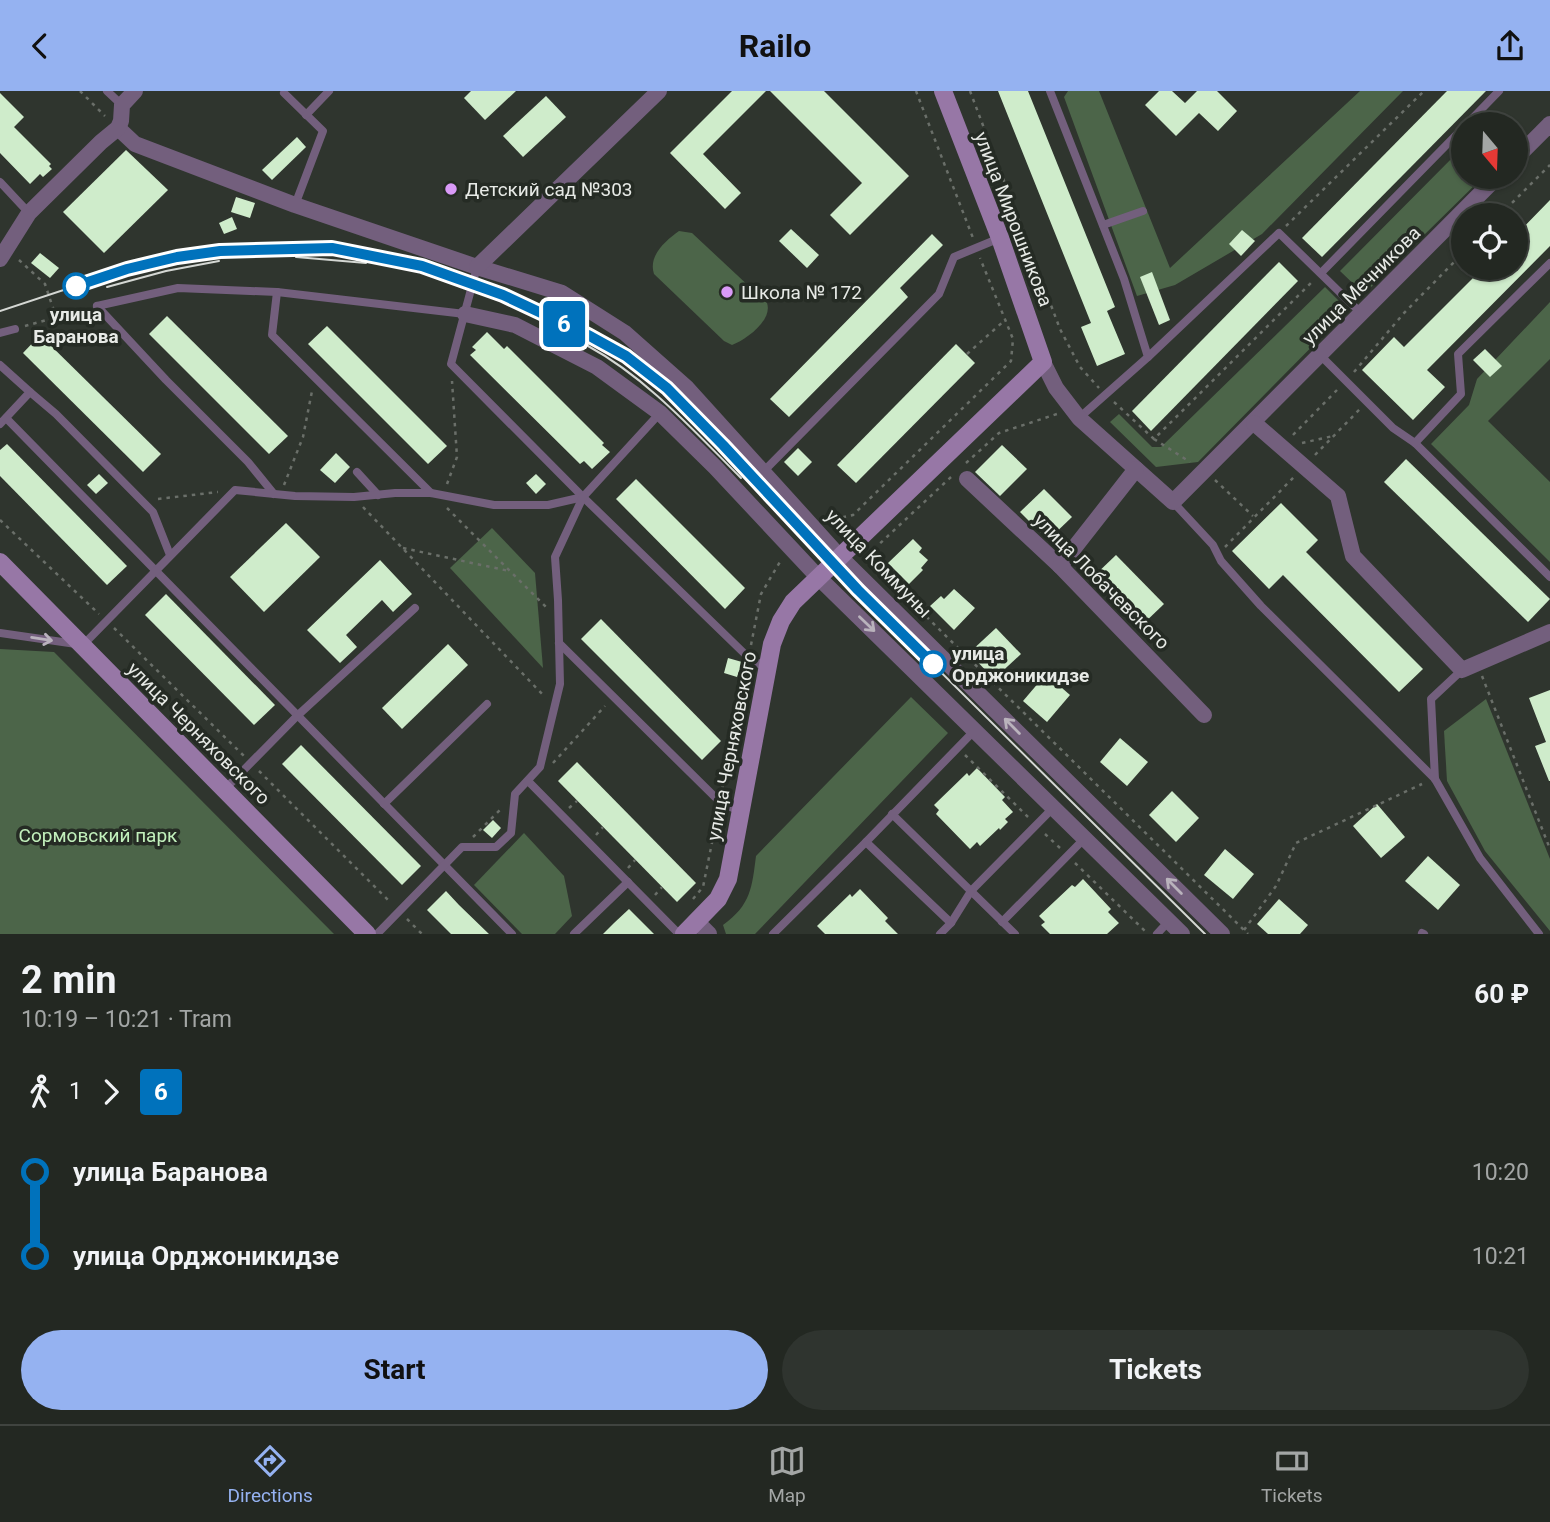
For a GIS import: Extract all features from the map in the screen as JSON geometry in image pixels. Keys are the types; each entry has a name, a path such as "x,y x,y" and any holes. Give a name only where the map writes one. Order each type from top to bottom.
{"street":[{"path":"3,254 29,213 118,128 122,106 135,91"},
{"path":"118,128 135,144 295,205 477,267 659,91"},
{"name":"улица Мирошникова","path":"943,91 1000,238 1043,362"},
{"path":"1528,146 1550,124"},
{"name":"улица Мечникова","path":"1173,502 1206,472 1485,189"},
{"name":"улица Коммуны","path":"477,267 562,293 625,333 687,388 813,524 828,568 976,729 1182,934"},
{"name":"улица Коммуны","path":"465,314 516,325 597,367 660,413 789,545 828,568 1222,934"},
{"path":"828,568 1043,362 1056,388 1079,418 1173,502"},
{"path":"1254,423 1338,496 1353,557 1462,670 1550,632"},
{"path":"1060,566 1136,469"},
{"name":"улица Лобачевского","path":"967,479 1060,566 1204,715"},
{"name":"улица Черняховского","path":"0,562 366,934"},
{"name":"улица Черняховского","path":"688,930 718,899 728,879 772,644 781,621 793,602 828,568"}],"lane":[{"path":"107,91 122,106"},
{"path":"306,115 329,91"},
{"path":"1050,91 1124,279 1149,357"},
{"path":"1479,112 1499,91"},
{"path":"284,93 323,131 295,205"},
{"path":"1321,273 1451,140"},
{"path":"0,182 29,213"},
{"path":"1103,225 1143,211"},
{"path":"1079,418 1149,357 1279,233 1362,314"},
{"path":"763,472 939,294 954,257 1000,238"},
{"path":"1415,443 1461,394 1458,353 1550,263"},
{"path":"477,267 450,363 748,657 767,669"},
{"path":"97,306 178,288 277,292 465,314"},
{"path":"277,292 272,335 431,493"},
{"path":"97,306 277,494"},
{"path":"0,333 15,329"},
{"path":"1321,356 1393,428 1415,443 1550,577"},
{"path":"0,365 56,414 153,512 170,555"},
{"path":"30,392 3,421 512,934"},
{"path":"377,934 462,847 496,847 511,833 515,795 540,767 560,684 555,557 583,497 660,413"},
{"path":"357,473 378,495"},
{"path":"0,632 83,645 235,490 354,497 431,493 494,505 548,505 583,497"},
{"path":"1173,502 1213,545 1221,561 1261,606 1435,779 1480,858 1539,934"},
{"path":"225,789 297,716 415,608"},
{"path":"559,643 720,802 740,810"},
{"path":"1435,779 1431,699 1462,670"},
{"path":"384,804 487,704"},
{"path":"773,934 976,729"},
{"path":"528,781 628,882 688,930"},
{"path":"940,934 951,923 971,891 1054,807"},
{"path":"892,814 1015,934"},
{"path":"1002,922 1085,838"},
{"path":"866,842 951,923"},
{"path":"574,934 628,882"},
{"path":"1157,934 1169,921"}],"path":[{"path":"79,91 118,128"},
{"path":"813,524 853,515 1010,361 1013,339 916,91"},
{"path":"970,91 1060,329 1080,367 1154,439 1206,472 1254,517"},
{"path":"1279,233 1424,91"},
{"path":"1512,203 1550,165"},
{"path":"3,254 45,284 56,317"},
{"path":"1281,448 1451,265"},
{"path":"1154,439 1321,273"},
{"path":"15,329 97,306"},
{"path":"967,354 1005,320"},
{"path":"443,495 457,457 450,363"},
{"path":"277,494 303,437 315,378"},
{"path":"1281,448 1333,436"},
{"path":"142,501 235,490"},
{"path":"431,493 559,619"},
{"path":"354,497 555,707"},
{"path":"0,520 107,621 422,934"},
{"path":"688,930 704,887 761,594 789,545"},
{"path":"403,548 511,572"},
{"path":"873,550 867,558 1248,934"},
{"path":"1479,670 1550,849"},
{"path":"550,766 613,697"},
{"path":"957,748 1148,934"},
{"path":"1244,930 1276,886 1296,842 1435,779"},
{"path":"462,847 515,795"}],"green space":[{"path":"1068,91 1099,91 1170,268 1360,91 1403,91 1262,234 1175,285 1137,296 1064,97"},
{"path":"1451,159 1451,189 1471,189 1457,203 1451,203 1451,208 1364,294 1340,271"},
{"path":"679,231 692,233 767,303 766,316 757,328 732,345 724,341 654,274 653,261 656,255 663,244"},
{"path":"1325,287 1348,310 1198,462 1156,467 1110,422 1119,414 1152,447 1161,447"},
{"path":"1550,302 1550,359 1488,421 1550,482 1550,562 1431,444 1469,405 1477,379"},
{"path":"492,528 535,573 543,668 450,568"},
{"name":"Сормовский парк","path":"0,649 54,652 334,934 0,934"},
{"path":"911,697 948,733 755,934 726,934 723,925 745,903 756,856"},
{"path":"1486,699 1550,859 1550,931 1485,851 1447,781 1444,731"},
{"path":"524,833 564,876 572,916 555,934 522,934 474,885"}],"building":[{"path":"471,91 516,91 485,120 464,98"},
{"path":"732,91 766,91 703,154 741,193 725,209 670,153"},
{"path":"770,91 824,91 909,176 850,235 830,215 862,183"},
{"path":"998,91 1028,91 1115,307 1107,311 1125,354 1097,366 1081,327 1091,323"},
{"path":"1159,91 1172,91 1185,103 1197,91 1217,91 1237,111 1218,131 1199,113 1176,136 1145,105"},
{"path":"1447,91 1486,91 1465,112 1451,112 1451,126 1322,257 1302,238"},
{"path":"0,93 24,117 14,127 51,164 49,166 52,169 43,177 40,174 30,184 0,153"},
{"path":"546,96 566,117 523,157 503,136"},
{"path":"297,137 306,147 272,180 262,170"},
{"path":"126,150 168,190 104,253 63,212"},
{"path":"236,197 255,203 250,218 231,212"},
{"path":"1550,200 1550,246 1528,268 1528,223"},
{"path":"232,217 237,229 224,234 219,223"},
{"path":"791,229 819,255 807,268 779,241"},
{"path":"1242,230 1255,241 1241,256 1229,244"},
{"path":"932,234 943,245 900,288 908,297 789,417 770,399"},
{"path":"40,253 59,268 50,278 31,263"},
{"path":"1279,262 1298,281 1151,431 1132,411"},
{"path":"1152,272 1170,320 1159,325 1140,277"},
{"path":"1471,280 1516,280 1427,370 1445,387 1413,420 1362,370 1394,337 1404,347"},
{"path":"167,316 288,436 269,454 149,334"},
{"path":"327,326 447,446 428,464 308,344"},
{"path":"487,332 504,349 507,346 604,443 602,445 610,452 592,469 584,461 580,464 470,355 476,350 472,347"},
{"path":"40,335 161,454 143,472 23,353"},
{"path":"956,344 975,363 856,483 837,465"},
{"path":"1485,349 1502,366 1490,377 1473,360"},
{"path":"7,444 127,566 107,585 0,476 0,450"},
{"path":"1002,445 1027,469 1000,496 975,472"},
{"path":"798,448 812,462 798,476 784,462"},
{"path":"336,453 350,467 335,483 320,470"},
{"path":"1406,459 1550,599 1528,622 1384,482"},
{"path":"99,474 108,483 96,494 87,485"},
{"path":"536,474 546,484 536,494 526,483"},
{"path":"636,479 745,588 725,609 616,499"},
{"path":"1044,489 1072,517 1048,540 1020,512"},
{"path":"1281,503 1318,540 1306,552 1423,669 1399,692 1283,575 1269,589 1232,551"},
{"path":"286,523 320,557 264,612 230,577"},
{"path":"913,539 922,548 919,552 928,560 921,568 923,570 909,584 888,563"},
{"path":"1116,555 1164,604 1140,627 1092,578"},
{"path":"380,560 412,594 393,612 382,600 346,635 357,647 340,663 307,630"},
{"path":"954,589 975,608 954,630 930,606 941,596 944,599"},
{"path":"166,594 275,705 254,725 145,615"},
{"path":"601,619 721,741 702,760 581,639"},
{"path":"996,628 1021,654 994,679 969,653"},
{"path":"448,644 468,665 402,729 382,708"},
{"path":"728,658 742,662 737,677 724,673"},
{"path":"1046,674 1070,695 1047,722 1023,701"},
{"path":"1550,690 1549,781 1535,746 1546,742 1529,698"},
{"path":"1120,738 1148,762 1127,786 1100,762"},
{"path":"301,745 421,866 402,885 282,764"},
{"path":"577,762 696,883 677,902 558,781"},
{"path":"977,768 1005,797 1002,800 1013,812 1005,819 1008,822 1000,830 999,828 980,846 977,842 970,849 936,814 939,810 934,805 967,773 969,776"},
{"path":"1172,791 1199,818 1176,842 1149,815"},
{"path":"1377,804 1405,837 1381,858 1353,826"},
{"path":"493,820 501,828 492,838 483,830"},
{"path":"1225,849 1254,874 1233,899 1204,875"},
{"path":"1428,856 1460,885 1438,910 1405,881"},
{"path":"1083,879 1111,909 1108,912 1119,923 1107,934 1050,934 1041,925 1045,922 1039,916 1072,885 1075,887"},
{"path":"860,889 888,918 885,921 898,934 825,934 817,926 850,894 852,897"},
{"path":"446,891 489,934 451,934 427,910"},
{"path":"1279,899 1308,925 1300,934 1268,934 1257,924"},
{"path":"629,909 654,934 603,934 614,923"}],"tram line":[{"path":"0,311 127,269 177,257 220,251 332,248 399,260 452,275 503,295 588,335 626,356 667,388 723,444 858,590 1205,934"},
{"name":"6","path":"76,286 127,269 177,257 220,251 332,248 422,266 503,295 626,356 667,388 858,590 933,664"},
{"path":"296,257 366,263"},
{"path":"107,287 166,271 219,261"},
{"path":"588,346 650,389 741,478"}],"place":[{"name":"Детский сад №303","path":"451,189"},
{"name":"улица Баранова","path":"76,286"},
{"name":"Школа № 172","path":"727,292"},
{"name":"улица Орджоникидзе","path":"933,664"}]}
